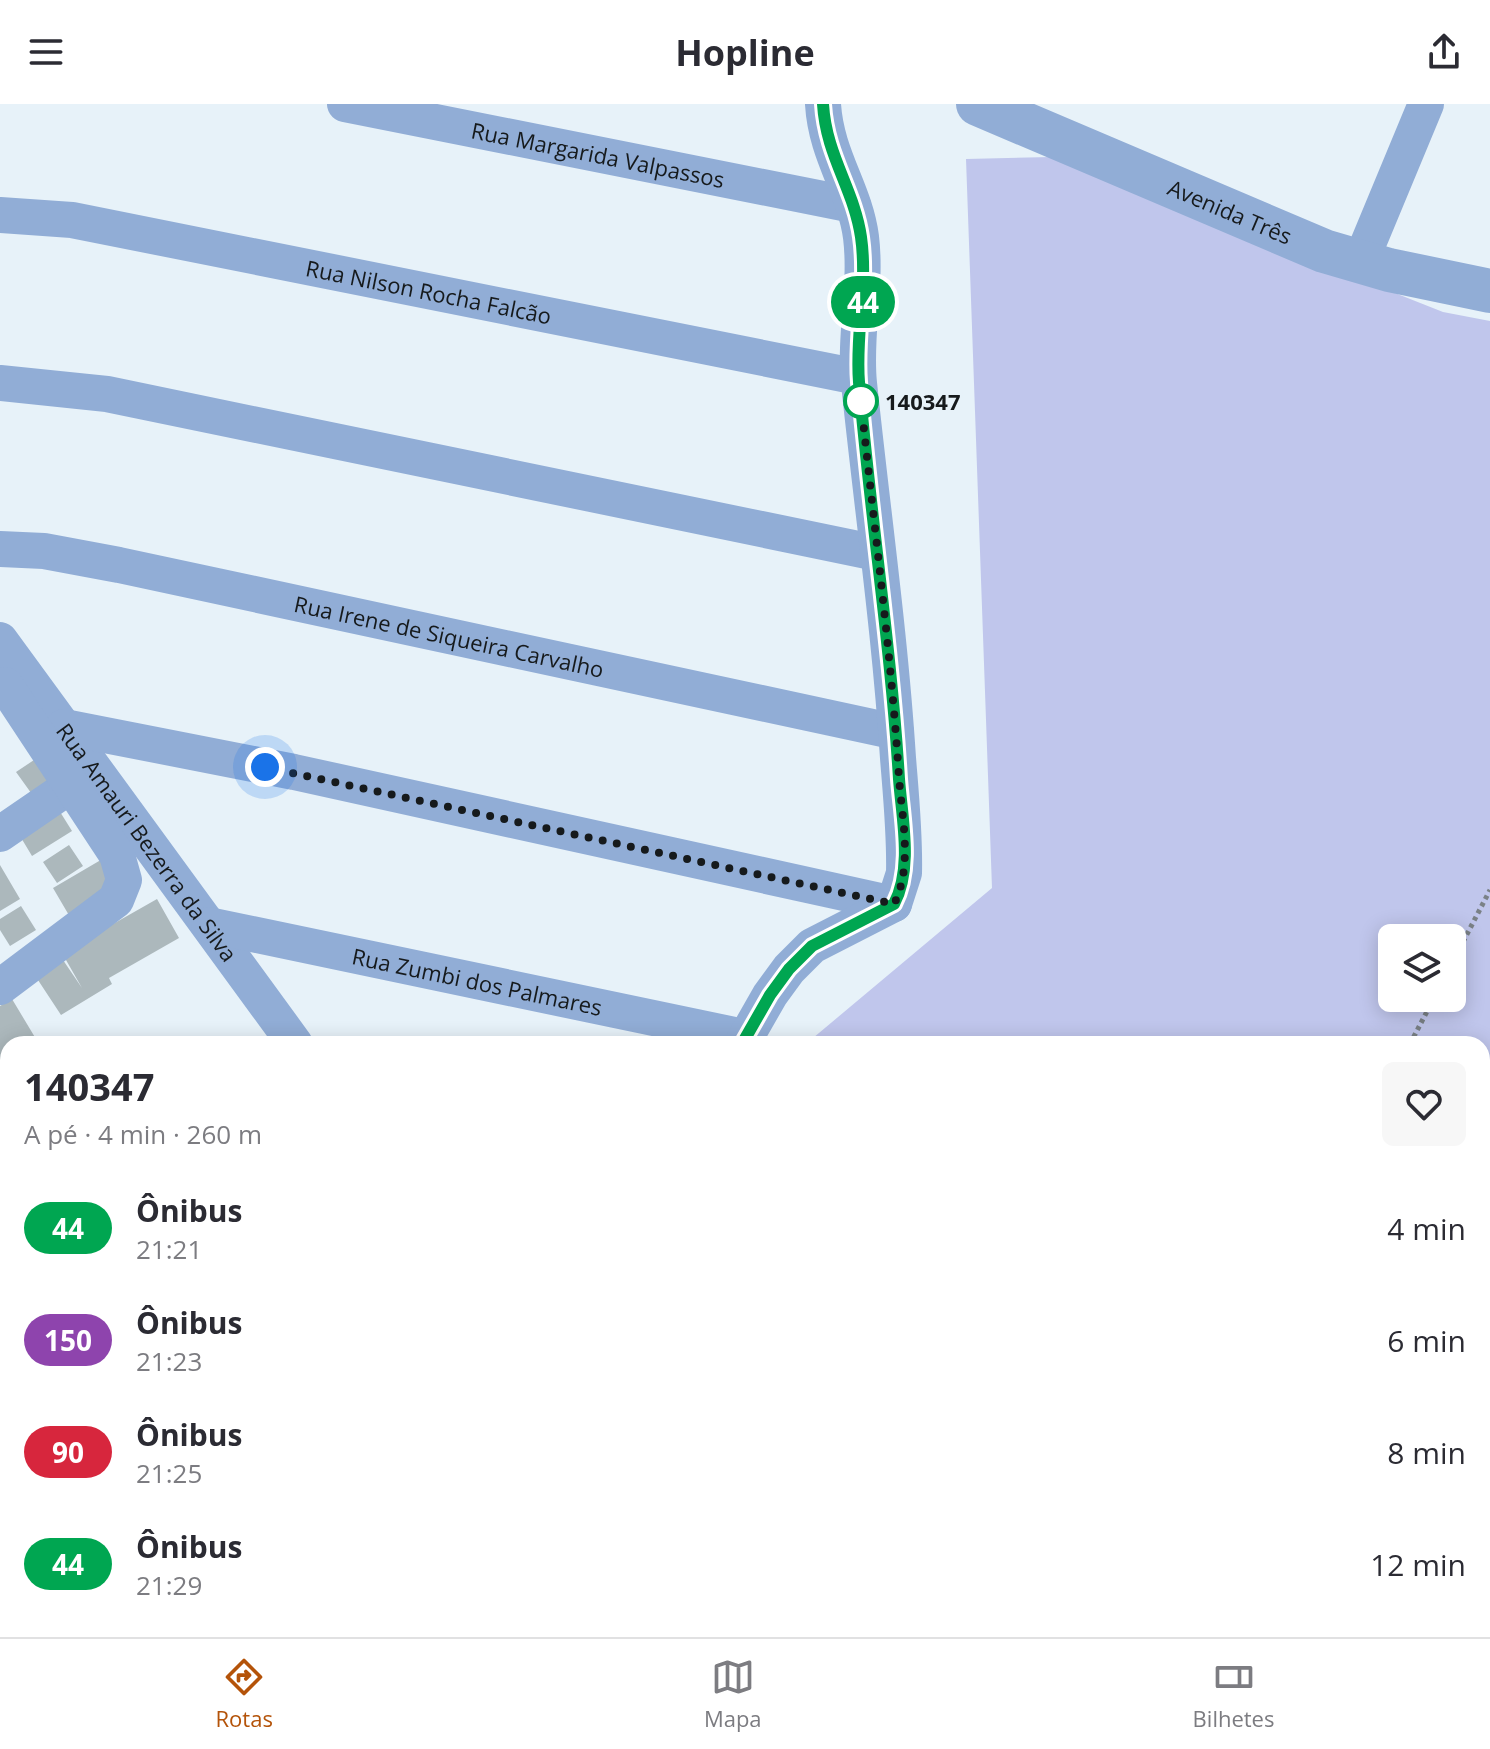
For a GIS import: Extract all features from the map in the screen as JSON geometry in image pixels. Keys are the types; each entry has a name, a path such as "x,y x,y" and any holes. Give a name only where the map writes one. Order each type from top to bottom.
{"street":[{"name":"Rua Margarida Valpassos","path":"345,104 853,205"},
{"path":"746,1036 789,969 812,946 894,904 900,893 904,857 896,732 858,377 864,283 861,235 825,130 823,104"},
{"name":"Avenida Três","path":"978,104 1360,263 1490,291"},
{"path":"1360,263 1426,104"},
{"name":"Rua Nilson Rocha Falcão","path":"0,215 72,220 858,377"},
{"path":"0,383 34,383 107,394 877,553"},
{"name":"Rua Irene de Siqueira Carvalho","path":"0,549 44,551 119,565 896,732"},
{"name":"Rua Amauri Bezerra da Silva","path":"0,640 289,1036"},
{"path":"0,677 117,855 124,880 116,900 0,987"},
{"path":"64,727 294,772 894,904"},
{"path":"0,834 70,786"},
{"name":"Rua Zumbi dos Palmares","path":"209,925 720,1036"}],"path":[{"path":"1466,936 1490,890"},
{"path":"1414,1036 1427,1012"}],"shaded area":[{"path":"1051,157 1443,312 1490,321 1490,1036 815,1036 992,888 966,159"}],"building":[{"path":"40,756 57,781 34,797 16,772"},
{"path":"57,807 72,831 32,856 17,831"},
{"path":"69,845 83,866 57,883 43,862"},
{"path":"111,854 114,891 70,917 53,888"},
{"path":"0,865 20,899 0,911"},
{"path":"157,899 179,938 109,978 112,984 61,1015 36,977 63,960 82,988 62,953"},
{"path":"21,906 36,930 10,946 0,930 0,919"},
{"path":"12,999 34,1036 0,1036 0,1006"}],"bus line":[{"name":"44","path":"745,1036 789,969 812,946 894,904 904,873 894,702 858,377 864,283 861,235 825,130 823,104"}],"place":[{"name":"140347","path":"861,401"}],"route":[{"path":"265,767 894,904 904,873 896,732 861,401"}]}
